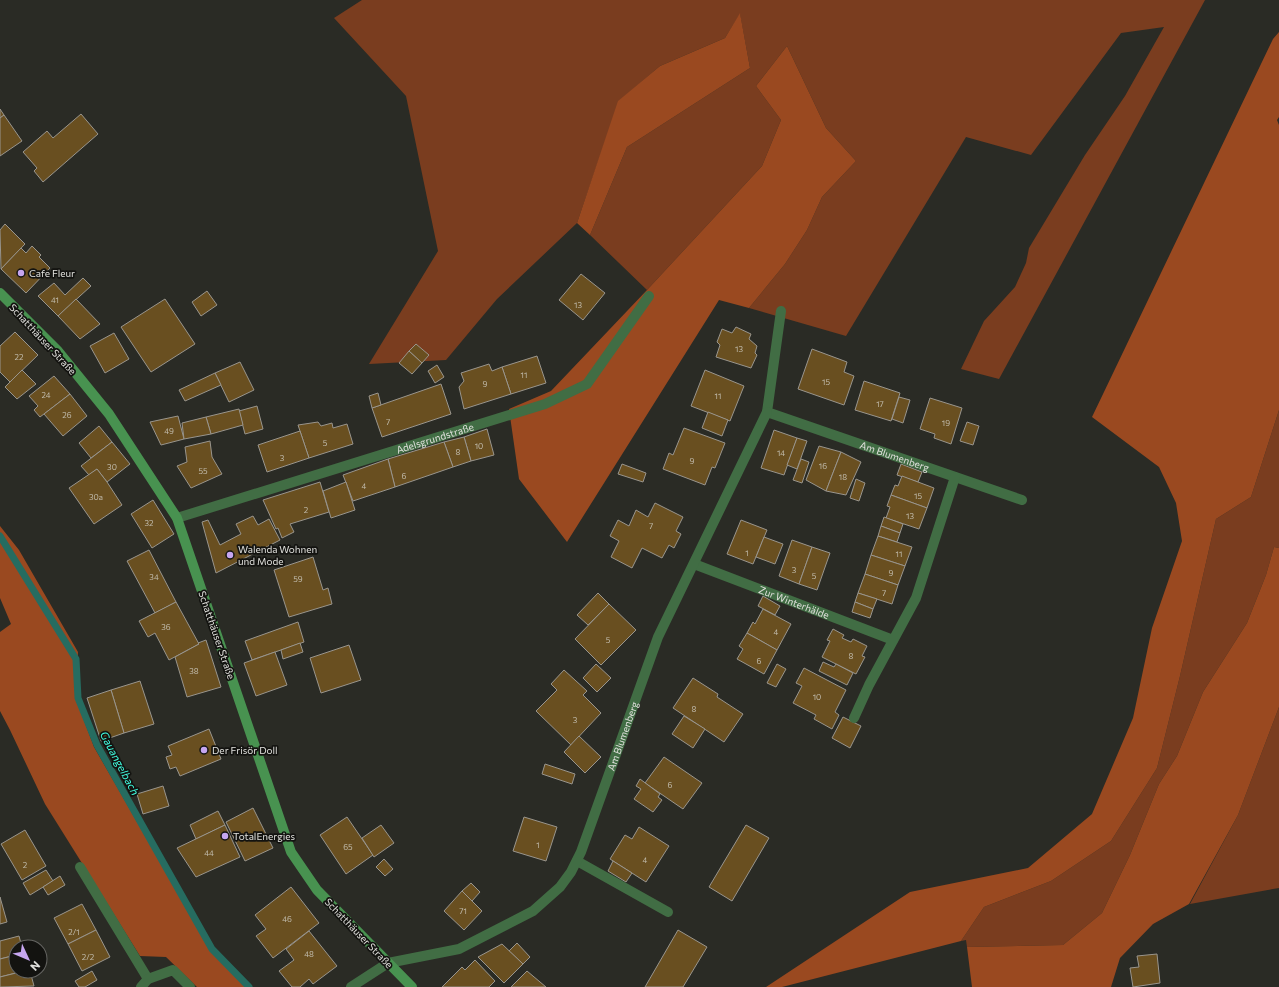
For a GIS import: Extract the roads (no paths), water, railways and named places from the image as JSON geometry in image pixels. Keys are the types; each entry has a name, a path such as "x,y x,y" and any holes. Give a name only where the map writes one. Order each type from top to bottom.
{"main road":[{"name":"Schatthäuser Straße","path":"0,292 57,350 109,414 177,518 291,852 317,890 412,987"}],"street":[{"name":"Adelsgrundstraße","path":"177,518 545,404 586,384 649,296"},
{"name":"Am Blumenberg","path":"388,963 459,949 533,911 560,887 571,872 581,852 658,638 767,412 781,311"},
{"name":"Am Blumenberg","path":"767,412 1022,500"},
{"path":"854,718 916,598 955,477"},
{"name":"Zur Winterhälde","path":"694,564 893,640"},
{"path":"577,861 668,912"},
{"path":"80,867 148,979"},
{"path":"351,987 388,963"},
{"path":"141,987 148,979 173,970 190,987"}],"waterway":[{"name":"Gauangelbach","path":"0,536 76,659 78,698 97,745 212,949 249,987"}],"place":[{"name":"Cafe Fleur","path":"21,273"},
{"name":"Walenda Wohnen und Mode","path":"230,555"},
{"name":"Der Frisör Doll","path":"204,750"},
{"name":"TotalEnergies","path":"225,836"}]}
